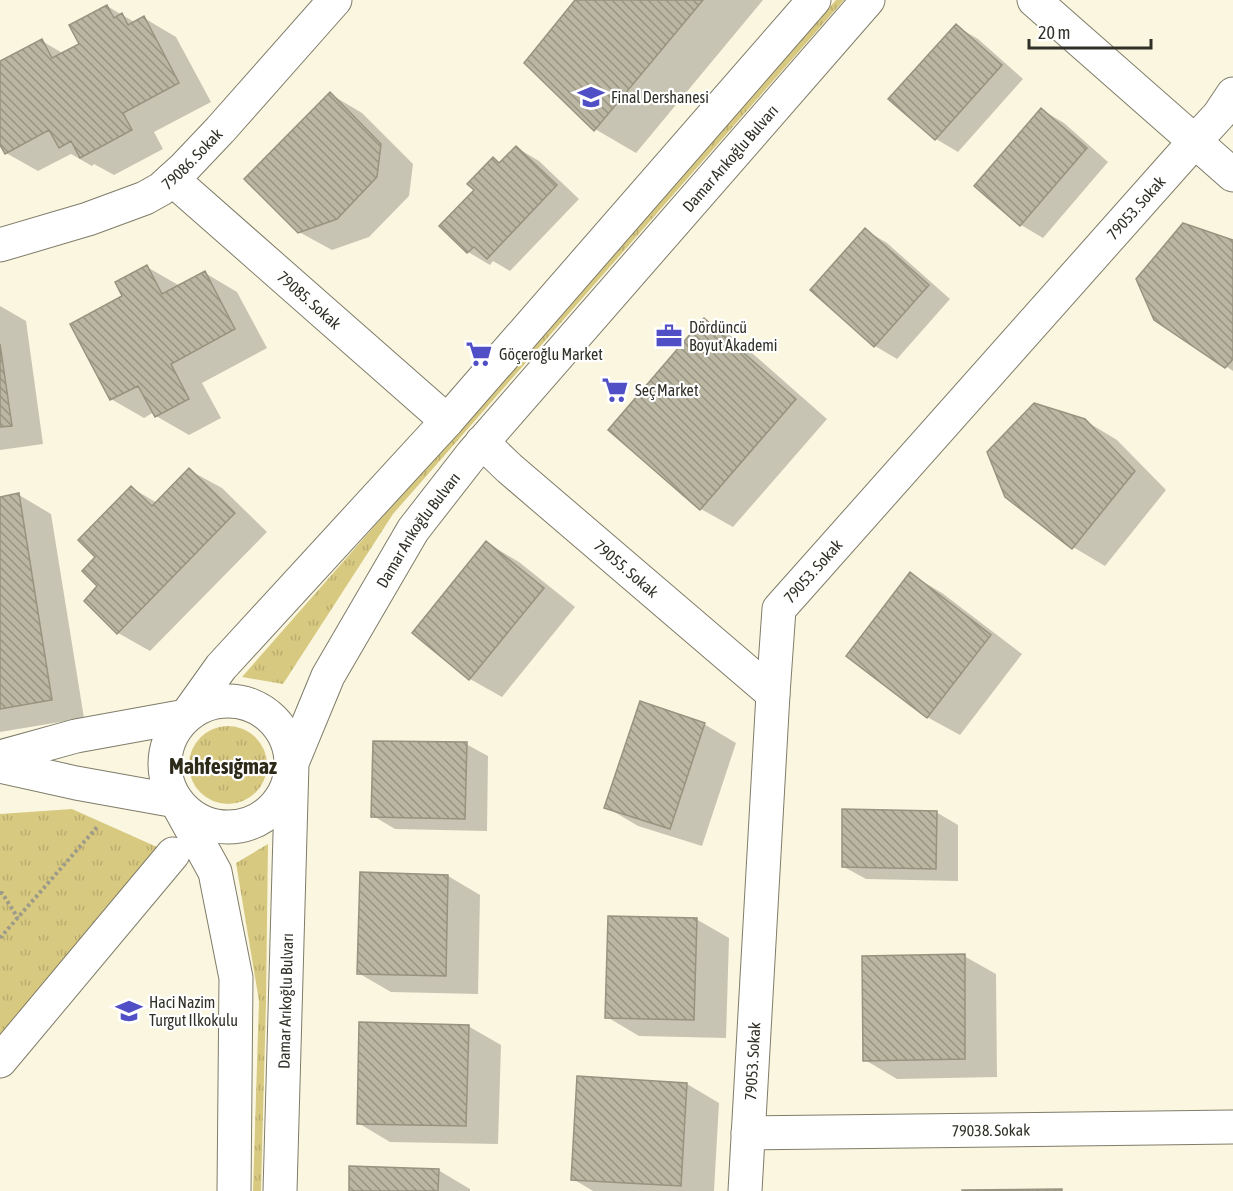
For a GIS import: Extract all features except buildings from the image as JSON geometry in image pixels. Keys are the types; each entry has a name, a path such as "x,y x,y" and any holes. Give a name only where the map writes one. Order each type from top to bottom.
{"main road":[{"name":"79086. Sokak","path":"0,245 88,219 146,198 172,180 220,130 335,0"},
{"path":"234,1191 236,978 215,872 168,785 164,766 166,747 174,731 221,667 447,422 814,0"},
{"name":"Damar Arıkoğlu Bulvarı","path":"280,1191 292,763 328,676 414,530 482,442 868,0"},
{"path":"1034,0 1233,175"},
{"name":"79053. Sokak","path":"745,1191 779,609 1219,115 1233,94"},
{"name":"79085. Sokak","path":"172,180 447,422"},
{"name":"79055. Sokak","path":"482,442 509,468 773,694"},
{"path":"0,757 76,736 186,716 204,705 224,701 245,703 263,711 284,735 292,763 289,782 280,800 266,815 248,825 229,828 208,825 190,816 176,801 76,783 0,766"},
{"path":"0,1061 173,854"},
{"name":"79038. Sokak","path":"748,1133 1233,1127"}],"path":[{"path":"0,938 101,822"},
{"path":"0,893 18,918"}],"green space":[{"path":"836,0 844,0 393,514 283,684 242,677"},
{"path":"228,726 243,729 260,743 267,765 264,780 250,797 228,804 213,801 196,787 189,765 192,750 206,733"},
{"path":"72,809 157,847 0,1038 0,814"},
{"path":"268,844 261,1191 253,1191 259,1001 236,863"}],"place":[{"name":"Final Dershanesi","path":"591,97"},
{"name":"Dördüncü Boyut Akademi","path":"669,336"},
{"name":"Göçeroğlu Market","path":"479,354"},
{"name":"Seç Market","path":"615,390"},
{"name":"Haci Nazim Turgut Ilkokulu","path":"129,1011"}],"district":[{"name":"Mahfesığmaz","path":"223,766"}]}
